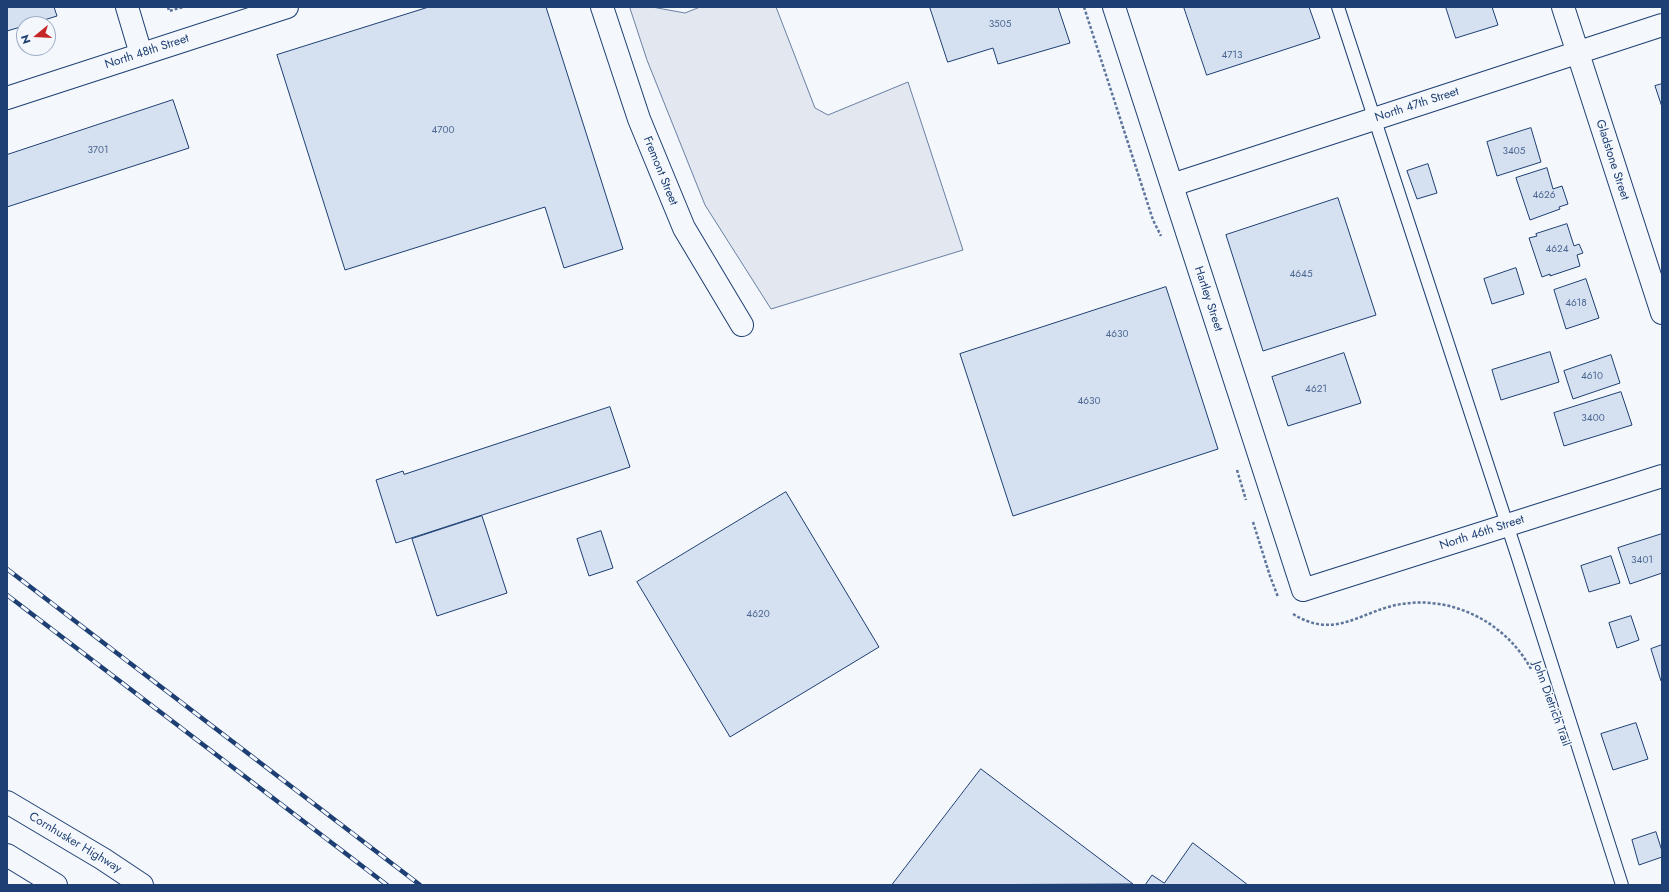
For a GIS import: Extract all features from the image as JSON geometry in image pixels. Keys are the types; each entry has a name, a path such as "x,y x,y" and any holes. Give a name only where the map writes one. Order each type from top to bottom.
{"street":[{"path":"127,7 141,54"},
{"name":"North 48th Street","path":"7,98 287,7"},
{"name":"Fremont Street","path":"602,7 639,119 684,228 742,325"},
{"name":"Hartley Street","path":"1114,7 1303,590"},
{"name":"Gladstone Street","path":"1563,7 1662,313"},
{"name":"North 47th Street","path":"1172,185 1662,26"},
{"name":"North 46th Street","path":"1303,590 1662,476"},
{"name":"Cornhusker Highway","path":"7,802 142,885"},
{"path":"7,855 56,885"}],"lane":[{"path":"1338,7 1507,525 1622,885"}],"path":[{"path":"168,7 169,11 183,7"},
{"name":"John Dietrich Trail","path":"1408,603 1432,603 1451,606 1482,619 1512,641 1523,656 1533,674"}],"shaded area":[{"path":"630,7 652,7 685,13 700,7 776,7 815,108 828,115 908,82 963,250 771,309 705,205 647,60"}],"building":[{"path":"7,7 54,7 57,16 16,16 16,28 7,31"},
{"path":"429,7 546,7 623,249 564,268 545,207 345,270 277,55"},
{"path":"930,7 1058,7 1070,43 998,64 993,48 948,62"},
{"path":"1184,7 1309,7 1320,38 1207,75"},
{"path":"1446,7 1492,7 1498,25 1456,38"},
{"path":"1662,84 1662,107 1655,86"},
{"path":"173,100 189,148 7,207 7,155"},
{"path":"1531,128 1541,162 1497,176 1487,142"},
{"path":"1428,164 1437,193 1417,199 1407,171"},
{"path":"1547,168 1553,189 1562,186 1568,204 1559,207 1560,209 1530,220 1516,178"},
{"path":"1338,198 1376,315 1263,351 1226,235"},
{"path":"1567,224 1574,246 1579,244 1583,253 1577,255 1580,266 1550,276 1550,274 1542,277 1529,238 1537,236 1536,234"},
{"path":"1516,268 1524,294 1492,304 1484,279"},
{"path":"1586,279 1599,318 1566,329 1554,290"},
{"path":"1166,287 1218,449 1013,516 960,354"},
{"path":"1550,352 1559,382 1501,400 1492,370"},
{"path":"1344,353 1361,403 1288,426 1272,377"},
{"path":"1611,355 1620,383 1573,399 1564,371"},
{"path":"1621,392 1632,425 1564,446 1554,413"},
{"path":"610,407 630,467 396,543 376,480 403,471 404,474"},
{"path":"786,492 879,647 730,737 637,582"},
{"path":"482,516 507,593 437,616 412,539"},
{"path":"601,531 613,568 589,576 577,539"},
{"path":"1662,534 1662,573 1630,584 1618,548"},
{"path":"1611,556 1620,583 1589,592 1581,566"},
{"path":"1631,616 1639,640 1617,648 1609,623"},
{"path":"1662,645 1662,681 1661,681 1651,649"},
{"path":"1636,723 1648,759 1613,770 1601,734"},
{"path":"981,769 1133,884 892,885"},
{"path":"1656,832 1662,851 1662,857 1639,865 1632,840"},
{"path":"1193,843 1248,885 1145,885 1152,875 1164,883"}],"railway":[{"path":"7,569 420,885"},
{"path":"7,595 387,885"}]}
